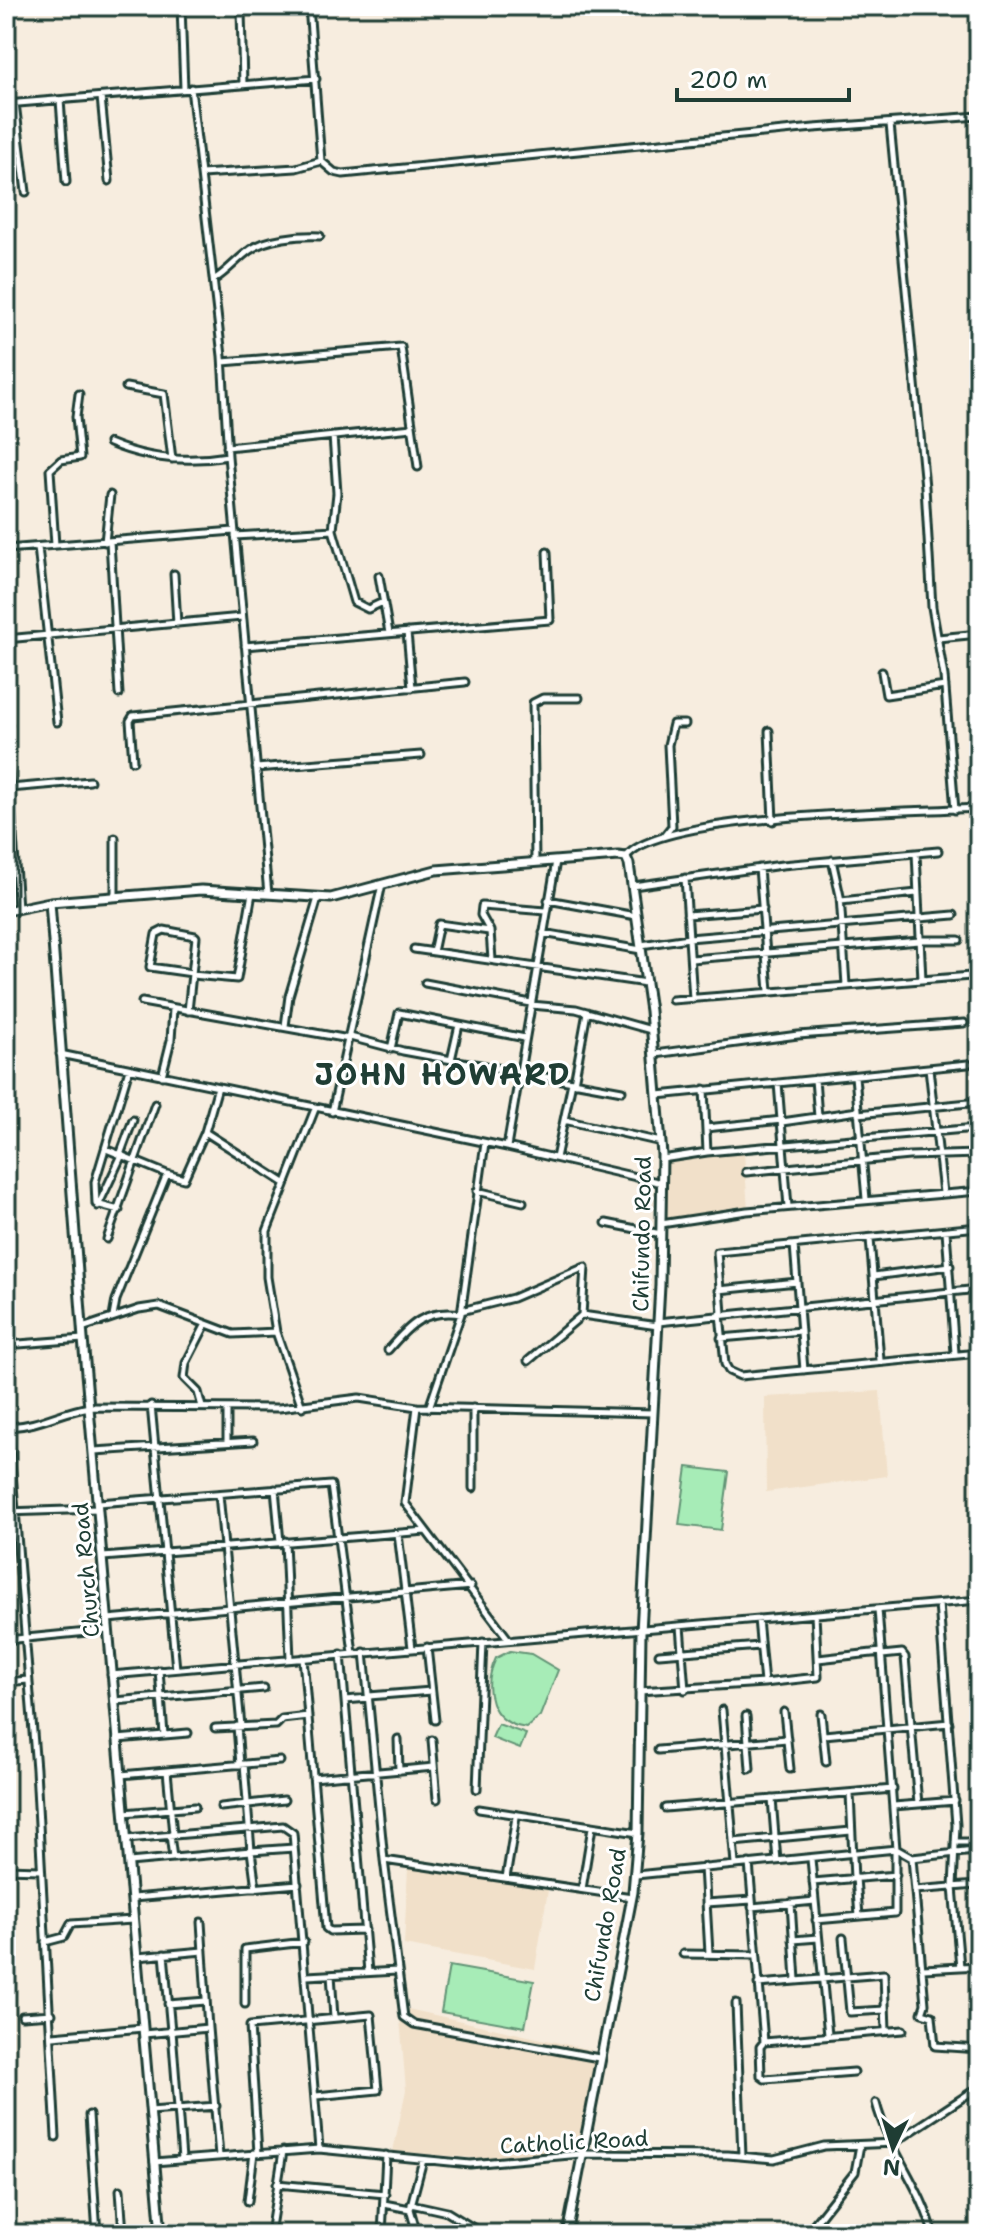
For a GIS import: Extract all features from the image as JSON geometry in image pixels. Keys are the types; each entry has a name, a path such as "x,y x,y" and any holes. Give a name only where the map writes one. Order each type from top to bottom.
{"street":[{"path":"181,6 188,89 215,279 227,447 268,895"},
{"path":"309,6 321,161 334,172 355,174 814,128 979,116"},
{"path":"241,11 243,84"},
{"path":"6,104 316,79"},
{"path":"101,97 109,181"},
{"path":"60,100 66,182"},
{"path":"15,103 26,192"},
{"path":"890,124 925,487 932,607 945,686 955,810"},
{"path":"201,174 296,168 321,161"},
{"path":"215,279 235,267 250,249 280,240 320,236"},
{"path":"223,362 401,347 418,467"},
{"path":"126,387 164,394 172,459"},
{"path":"55,545 50,470 61,460 80,457 76,417 79,394"},
{"path":"227,447 412,428"},
{"path":"333,436 337,493 333,530 354,602 368,609 383,602"},
{"path":"109,443 138,453 172,459 228,456"},
{"path":"110,495 108,541 119,694"},
{"path":"6,549 333,530"},
{"path":"38,547 57,722"},
{"path":"245,646 550,620 547,552"},
{"path":"174,574 177,624"},
{"path":"379,576 389,633"},
{"path":"6,639 242,617"},
{"path":"407,632 412,688"},
{"path":"938,638 979,634"},
{"path":"882,672 886,695 945,686"},
{"path":"133,761 130,721 133,716 465,682"},
{"path":"535,862 533,703 543,698 579,698"},
{"path":"664,836 672,826 668,745 673,724 685,724"},
{"path":"769,731 773,821"},
{"path":"6,733 18,908"},
{"path":"256,768 421,755"},
{"path":"10,788 90,781"},
{"path":"6,911 50,902 201,890 318,898 361,893 382,884 436,870 626,857 644,843 664,836 773,821 882,811 979,808"},
{"path":"115,838 115,897"},
{"path":"633,886 759,868 938,851"},
{"path":"916,853 922,980"},
{"name":"Chifundo Road","path":"567,2234 636,1875 638,1833 641,1632 658,1324 662,1159 647,983 626,857"},
{"path":"832,860 841,901 846,985"},
{"path":"507,1147 556,861"},
{"path":"759,868 769,991"},
{"path":"685,878 693,999"},
{"path":"332,1112 382,884"},
{"path":"188,1011 192,974 195,936 164,930 156,934 150,967 192,974 237,979 252,893"},
{"path":"841,901 917,893"},
{"path":"285,1026 289,996 318,898"},
{"path":"548,900 637,917"},
{"name":"Church Road","path":"50,902 59,1054 161,2234"},
{"path":"492,960 490,931 481,915 484,905 546,911"},
{"path":"687,915 763,909"},
{"path":"543,933 642,948 689,938 954,915"},
{"path":"433,952 439,924 490,931"},
{"path":"691,959 959,940"},
{"path":"414,949 647,983"},
{"path":"6,960 7,982"},
{"path":"672,1000 971,976"},
{"path":"425,983 587,1012 652,1030"},
{"path":"142,1002 285,1026 391,1049 622,1091"},
{"path":"162,1076 171,1040 173,1009"},
{"path":"556,1158 587,1012"},
{"path":"391,1049 399,1013 525,1038"},
{"path":"655,1054 798,1035 964,1023"},
{"path":"451,1060 459,1025"},
{"path":"59,1054 507,1147 662,1183"},
{"path":"658,1095 968,1064"},
{"path":"929,1068 943,1193"},
{"path":"119,1210 98,1206 95,1202 95,1182 129,1069"},
{"path":"855,1076 866,1199"},
{"path":"815,1079 818,1117"},
{"path":"778,1083 788,1207"},
{"path":"106,1149 184,1179 205,1132 218,1087"},
{"path":"704,1089 707,1152"},
{"path":"706,1128 979,1102"},
{"path":"107,1239 138,1160 155,1104"},
{"path":"302,1407 276,1332 267,1277 266,1243 283,1182 315,1109"},
{"path":"98,1206 133,1120"},
{"path":"564,1120 661,1142"},
{"path":"662,1159 707,1152 976,1128"},
{"path":"205,1132 283,1182"},
{"path":"429,1408 461,1312 485,1143"},
{"path":"746,1172 979,1154"},
{"path":"113,1317 116,1300 167,1174"},
{"path":"477,1191 523,1202"},
{"path":"661,1224 788,1207 979,1191"},
{"path":"606,1223 661,1234"},
{"path":"979,1227 717,1252 721,1338 725,1364 734,1375 979,1353"},
{"path":"946,1231 955,1354"},
{"path":"870,1239 880,1360"},
{"path":"794,1245 804,1370"},
{"path":"874,1276 950,1266"},
{"path":"388,1350 420,1317 461,1312 513,1298 585,1267 582,1315 528,1361"},
{"path":"719,1290 797,1282"},
{"path":"582,1315 658,1324 721,1314 979,1289"},
{"path":"82,1328 159,1306 233,1334 276,1332"},
{"path":"202,1407 196,1389 184,1378 186,1363 206,1324"},
{"path":"721,1338 801,1331"},
{"path":"6,1345 83,1339"},
{"path":"9,1427 36,1425 75,1409 90,1407 302,1407 359,1398 429,1408 653,1413"},
{"path":"6,1399 52,2014 56,2137"},
{"path":"151,1405 176,1669"},
{"path":"417,1407 405,1503 510,1640"},
{"path":"227,1408 227,1442"},
{"path":"473,1408 473,1488"},
{"path":"94,1451 253,1441"},
{"path":"6,1512 331,1485 353,1653"},
{"path":"275,1489 288,1602 290,1659"},
{"path":"219,1494 256,1888"},
{"path":"103,1557 426,1531"},
{"path":"398,1534 412,1648"},
{"path":"108,1619 171,1610 471,1586"},
{"path":"111,1675 483,1642 641,1632 979,1600 979,1610"},
{"path":"939,1604 955,1801 953,1887 960,1967"},
{"path":"816,1920 895,1913 894,1806 878,1609"},
{"path":"639,1691 816,1678 815,1614"},
{"path":"758,1619 764,1683"},
{"path":"680,1626 685,1690"},
{"path":"6,1640 109,1630"},
{"path":"477,1789 483,1642"},
{"path":"659,1654 760,1646"},
{"path":"427,1647 435,1720"},
{"path":"364,1652 402,2011 414,2024 599,2058"},
{"path":"818,1659 902,1653 905,1657 918,1804"},
{"path":"341,1654 368,1972"},
{"path":"303,1658 326,1928 330,1931 365,1930"},
{"path":"159,1670 164,1735"},
{"path":"6,1682 28,1680"},
{"path":"114,1701 264,1688"},
{"path":"345,1700 431,1691"},
{"path":"722,1710 735,1864"},
{"path":"784,1712 790,1769"},
{"path":"821,1714 826,1762"},
{"path":"215,1728 276,1725 282,1719 308,1716"},
{"path":"746,1716 750,1769"},
{"path":"824,1735 949,1723"},
{"path":"117,1739 188,1733"},
{"path":"398,1739 399,1771"},
{"path":"658,1750 787,1739"},
{"path":"432,1740 437,1799"},
{"path":"121,1775 280,1761"},
{"path":"313,1778 434,1767"},
{"path":"167,1771 173,1858"},
{"path":"665,1808 893,1789"},
{"path":"850,1794 852,1855 859,1916"},
{"path":"772,1799 777,1861"},
{"path":"221,1807 284,1800"},
{"path":"894,1806 955,1801"},
{"path":"124,1813 195,1807"},
{"path":"479,1809 638,1833"},
{"path":"506,1878 516,1817"},
{"path":"582,1889 592,1827"},
{"path":"126,1839 249,1828 289,1828 304,1942 319,2149"},
{"path":"733,1842 851,1831"},
{"path":"955,1842 977,1842 974,1851 979,1918"},
{"path":"129,1862 294,1848"},
{"path":"636,1875 895,1850 912,1858 974,1851"},
{"path":"912,1858 923,1969 925,2004 922,2013 932,2016 933,2045 979,2049"},
{"path":"811,1859 828,2035"},
{"path":"384,1860 632,1897"},
{"path":"749,1863 764,2042 760,2047 763,2078 854,2072"},
{"path":"704,1867 709,1953"},
{"path":"6,1869 40,1870"},
{"path":"813,1882 896,1875"},
{"path":"133,1898 298,1884"},
{"path":"915,1890 976,1885"},
{"path":"706,1903 815,1901"},
{"path":"791,1903 796,1980"},
{"path":"45,1942 64,1937 71,1924 134,1920"},
{"path":"201,1922 219,2156"},
{"path":"793,1940 818,1938"},
{"path":"843,1938 850,2012 885,2010"},
{"path":"245,2004 245,1949 304,1942"},
{"path":"137,1957 203,1951"},
{"path":"164,1954 182,2159"},
{"path":"683,1954 756,1955"},
{"path":"923,1969 979,1966"},
{"path":"307,1976 397,1971"},
{"path":"331,1974 334,2017"},
{"path":"758,1984 884,1974 886,2031"},
{"path":"168,2004 206,2001"},
{"path":"736,2003 742,2156"},
{"path":"22,2016 52,2014"},
{"path":"248,2201 256,2153 248,2030 253,2025 371,2015 378,2090 316,2096"},
{"path":"53,2036 208,2028"},
{"path":"764,2042 903,2030"},
{"path":"894,2143 979,2087"},
{"path":"876,2103 884,2128 917,2186 933,2234"},
{"path":"150,2111 216,2106"},
{"path":"89,2115 97,2234"},
{"name":"Catholic Road","path":"154,2162 319,2149 423,2160 497,2163 581,2154 774,2159 824,2146 894,2143"},
{"path":"806,2234 855,2172 860,2145"},
{"path":"270,2234 283,2151"},
{"path":"382,2234 386,2155"},
{"path":"417,2234 410,2206 423,2160"},
{"path":"277,2184 385,2194"},
{"path":"120,2190 123,2234"},
{"path":"384,2204 447,2212 483,2234"}],"shaded area":[{"path":"744,1152 748,1210 663,1221 662,1157"},
{"path":"880,1391 887,1476 766,1492 765,1397"},
{"path":"408,1867 548,1890 535,1969 404,1945"},
{"path":"399,2007 591,2050 589,2060 595,2061 578,2148 498,2160 393,2151 406,2090"}],"green space":[{"path":"687,1467 729,1472 721,1530 679,1525"},
{"path":"510,1651 531,1654 558,1670 540,1716 526,1728 504,1719 492,1702 492,1669 496,1658"},
{"path":"498,1724 526,1734 520,1749 492,1738"},
{"path":"449,1966 534,1981 525,2027 441,2012"}],"district":[{"name":"JOHN HOWARD","path":"443,1074"}]}
